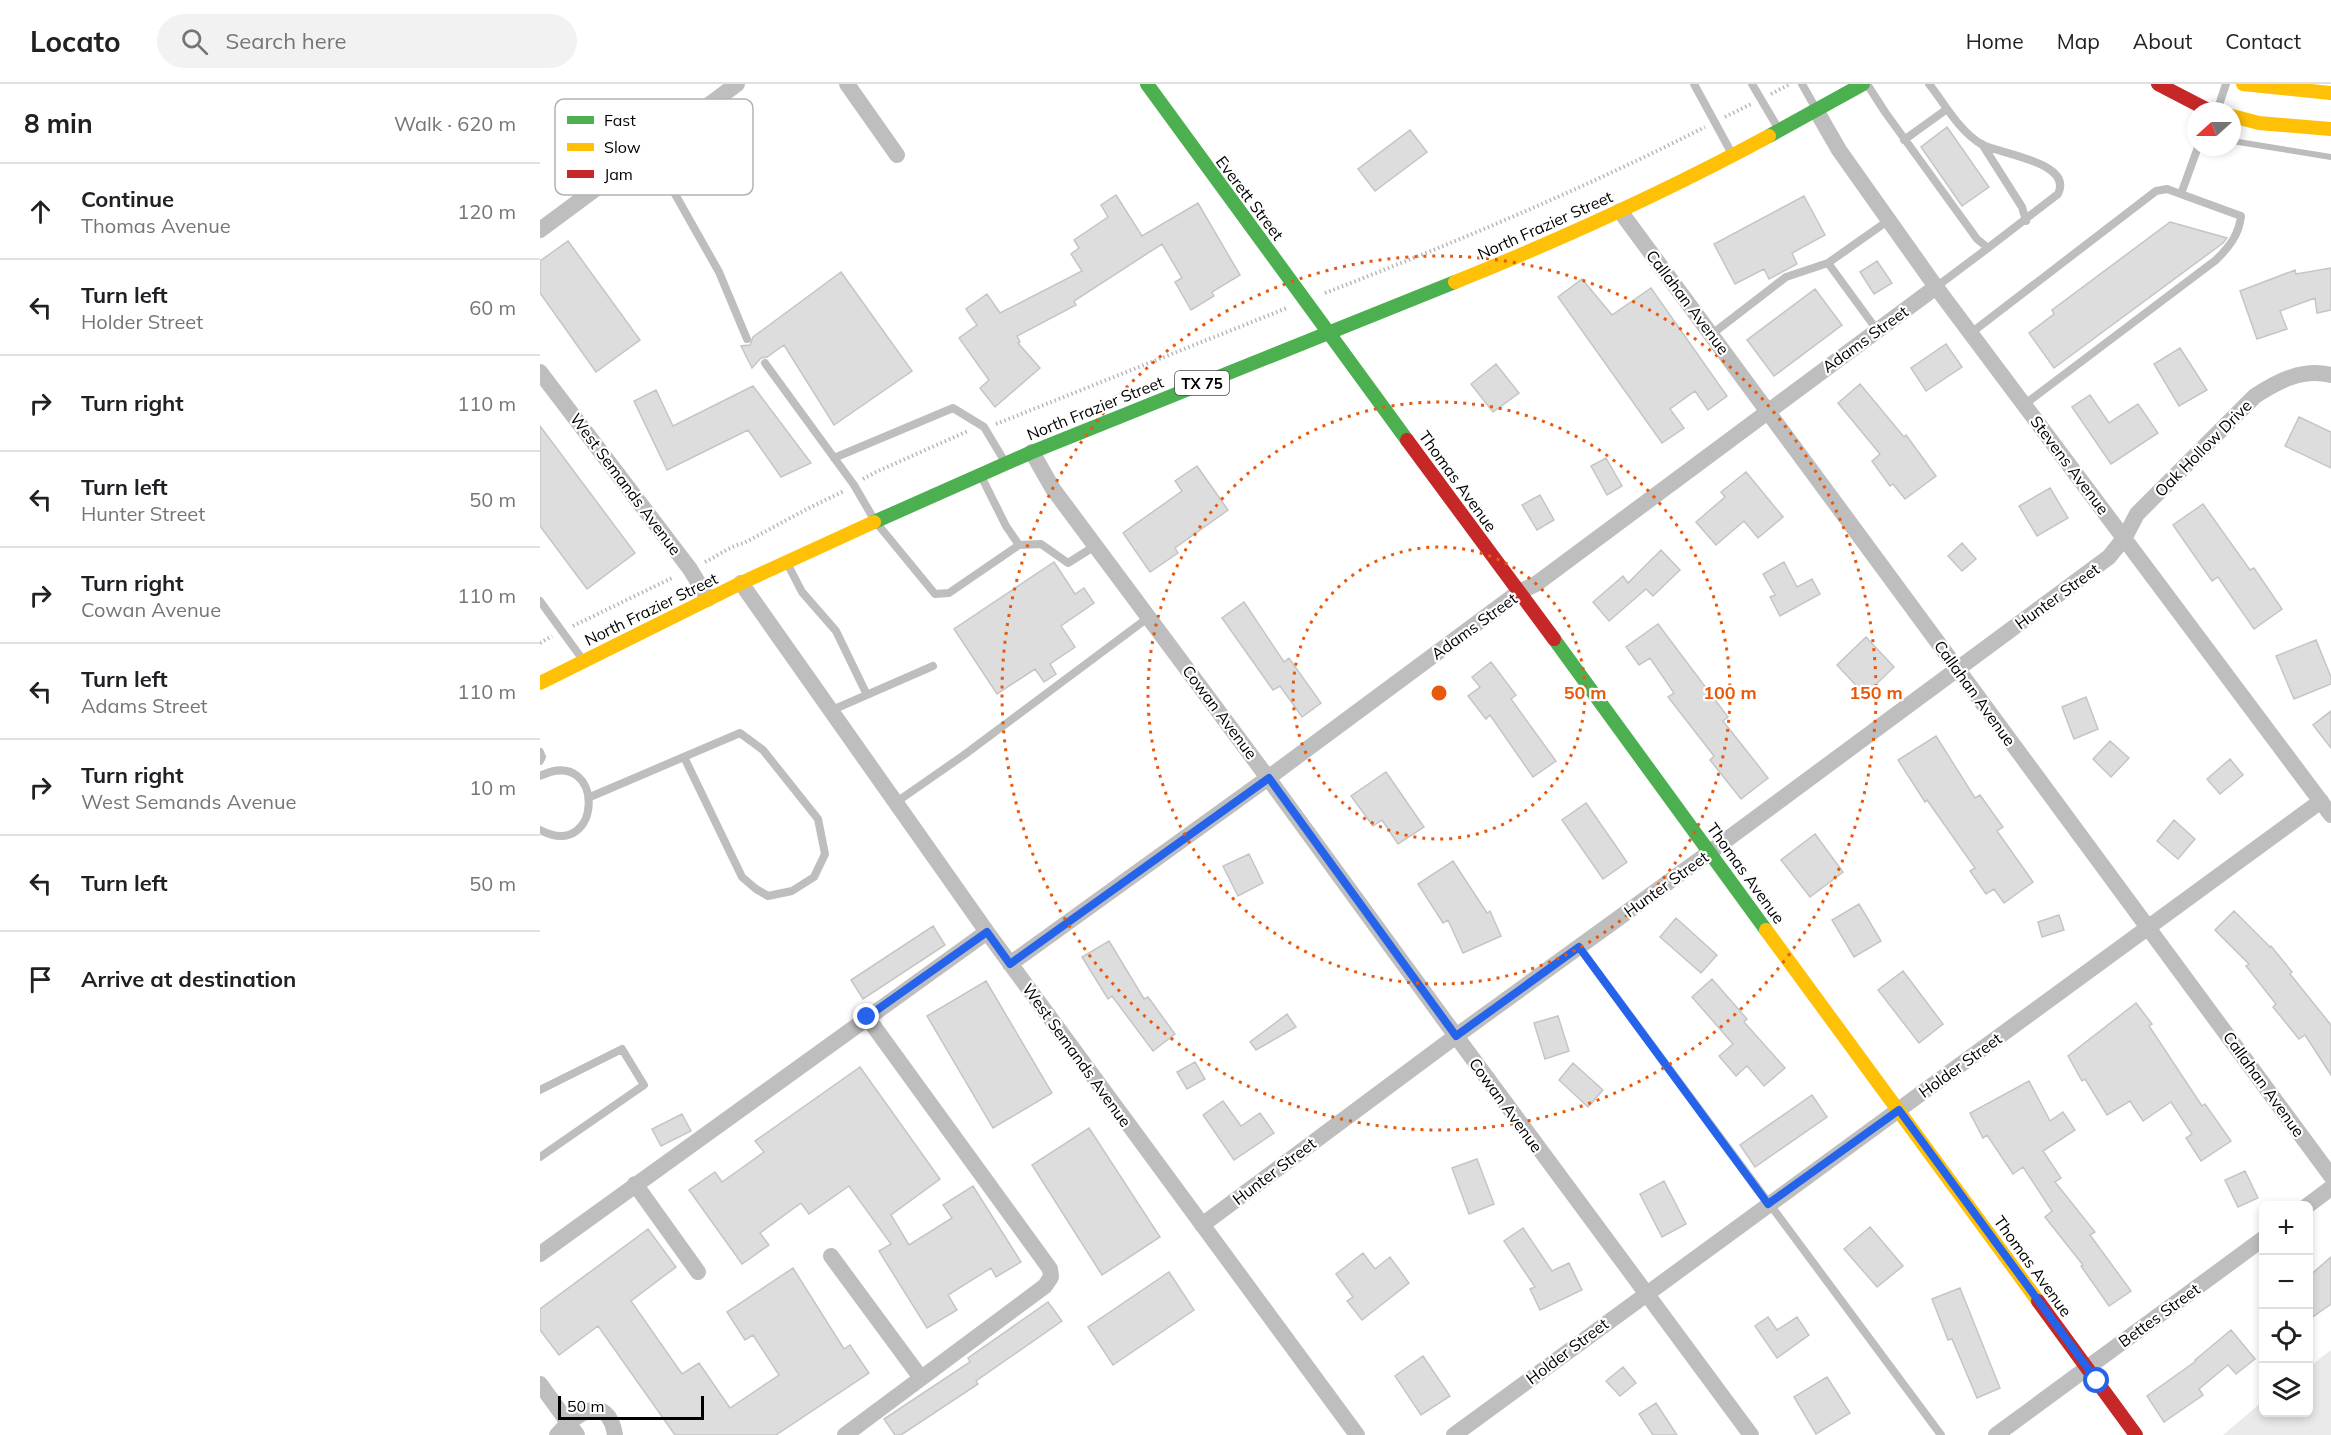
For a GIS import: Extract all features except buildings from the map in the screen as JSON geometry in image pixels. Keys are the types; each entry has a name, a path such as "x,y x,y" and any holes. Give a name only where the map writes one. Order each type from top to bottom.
{"street":[{"path":"717,99 737,84"},
{"path":"847,84 897,155"},
{"name":"Everett Street","path":"1147,84 1328,332"},
{"name":"North Frazier Street","path":"540,683 741,583 1005,463 1507,261 1620,210 1732,155 1865,84"},
{"path":"2158,84 2193,102"},
{"path":"2251,85 2331,93"},
{"name":"Stevens Avenue","path":"1816,111 1839,150 1936,286 2331,815"},
{"path":"2241,119 2259,123 2331,129"},
{"path":"540,230 587,195"},
{"name":"Callahan Avenue","path":"1620,210 2331,1176"},
{"name":"Adams Street","path":"1010,964 1269,778 1519,592 1536,584 1936,286"},
{"name":"Thomas Avenue","path":"1328,332 2136,1435"},
{"name":"West Semands Avenue","path":"540,372 690,568 708,599"},
{"name":"Oak Hollow Drive","path":"2125,537 2137,514 2255,396 2277,382 2300,374 2331,375"},
{"name":"Cowan Avenue","path":"1032,452 1053,489 1269,778 1456,1036 1751,1435"},
{"name":"Hunter Street","path":"1202,1225 2109,557 2125,537"},
{"name":"West Semands Avenue","path":"741,583 1010,964 1357,1435"},
{"name":"Holder Street","path":"1454,1435 2320,801"},
{"path":"540,1254 987,932"},
{"path":"845,1435 1046,1286 1051,1277 1050,1269 867,1017"},
{"path":"635,1184 698,1272"},
{"path":"2313,1202 2331,1188"},
{"name":"Bettes Street","path":"1996,1435 2259,1242"},
{"path":"831,1256 921,1378"},
{"path":"540,1384 572,1428"},
{"path":"557,1435 572,1428 585,1410 594,1409 602,1412 609,1419 615,1435"}],"lane":[{"path":"1694,84 1732,155"},
{"path":"1752,84 1779,130"},
{"path":"1802,84 1816,111"},
{"path":"1865,84 1977,239 1988,249"},
{"path":"1929,84 1962,128 1982,144 2022,207 2026,221"},
{"path":"2220,102 2226,84"},
{"path":"1905,140 1947,108"},
{"path":"1936,286 2026,221 2058,194 2061,188 2055,172 2037,163 1982,144"},
{"path":"2181,195 2195,156"},
{"path":"1971,333 2156,191 2167,189 2241,216 2240,229 2216,260 2025,404"},
{"path":"676,195 714,262 747,339"},
{"path":"1712,334 1786,277 1828,262 1889,220"},
{"path":"1828,262 1877,330"},
{"path":"765,363 854,485 875,522 935,594 950,593 1019,545 1041,544 1068,563 1095,546"},
{"path":"834,458 953,408 984,427 1005,463"},
{"path":"980,474 1019,545"},
{"path":"787,562 802,592 836,631 867,695"},
{"path":"540,601 583,660"},
{"path":"895,803 964,755 1149,617"},
{"path":"830,711 933,666"},
{"path":"590,797 740,733 763,750 818,819 825,854 814,877 792,891 768,896 742,877 684,757"},
{"path":"540,752 542,757 540,761"},
{"path":"540,775 561,771 570,773 579,779 590,797 587,817 573,832 551,835 540,830"},
{"path":"1579,947 1941,1435"},
{"path":"540,1090 622,1049 644,1085 540,1157"}],"path":[{"path":"540,643 726,552 734,545 744,543 876,472 967,432 1006,421 1499,223 1615,172 1790,84"}],"shaded area":[{"path":"2331,1350 2331,1435 2223,1435 2259,1404 2259,1417 2313,1417 2313,1364"}],"waterway":[{"path":"2241,142 2331,157"}],"traffic: fast":[{"path":"1147,84 1407,440"},
{"path":"1769,136 1863,84"},
{"path":"874,522 1032,452 1455,282"},
{"path":"1554,639 1766,930"}],"traffic: slow":[{"path":"2243,84 2331,93"},
{"path":"2241,118 2259,123 2331,129"},
{"path":"1455,282 1614,214 1769,136"},
{"path":"540,683 741,583 874,522"},
{"path":"1766,930 2038,1301"}],"traffic: jam":[{"path":"2158,84 2193,102"},
{"path":"1407,440 1554,639"},
{"path":"2038,1301 2136,1435"}],"route":[{"path":"867,1017 987,932 1010,964 1269,778 1456,1036 1579,947 1768,1204 1899,1110 2097,1381"}]}
